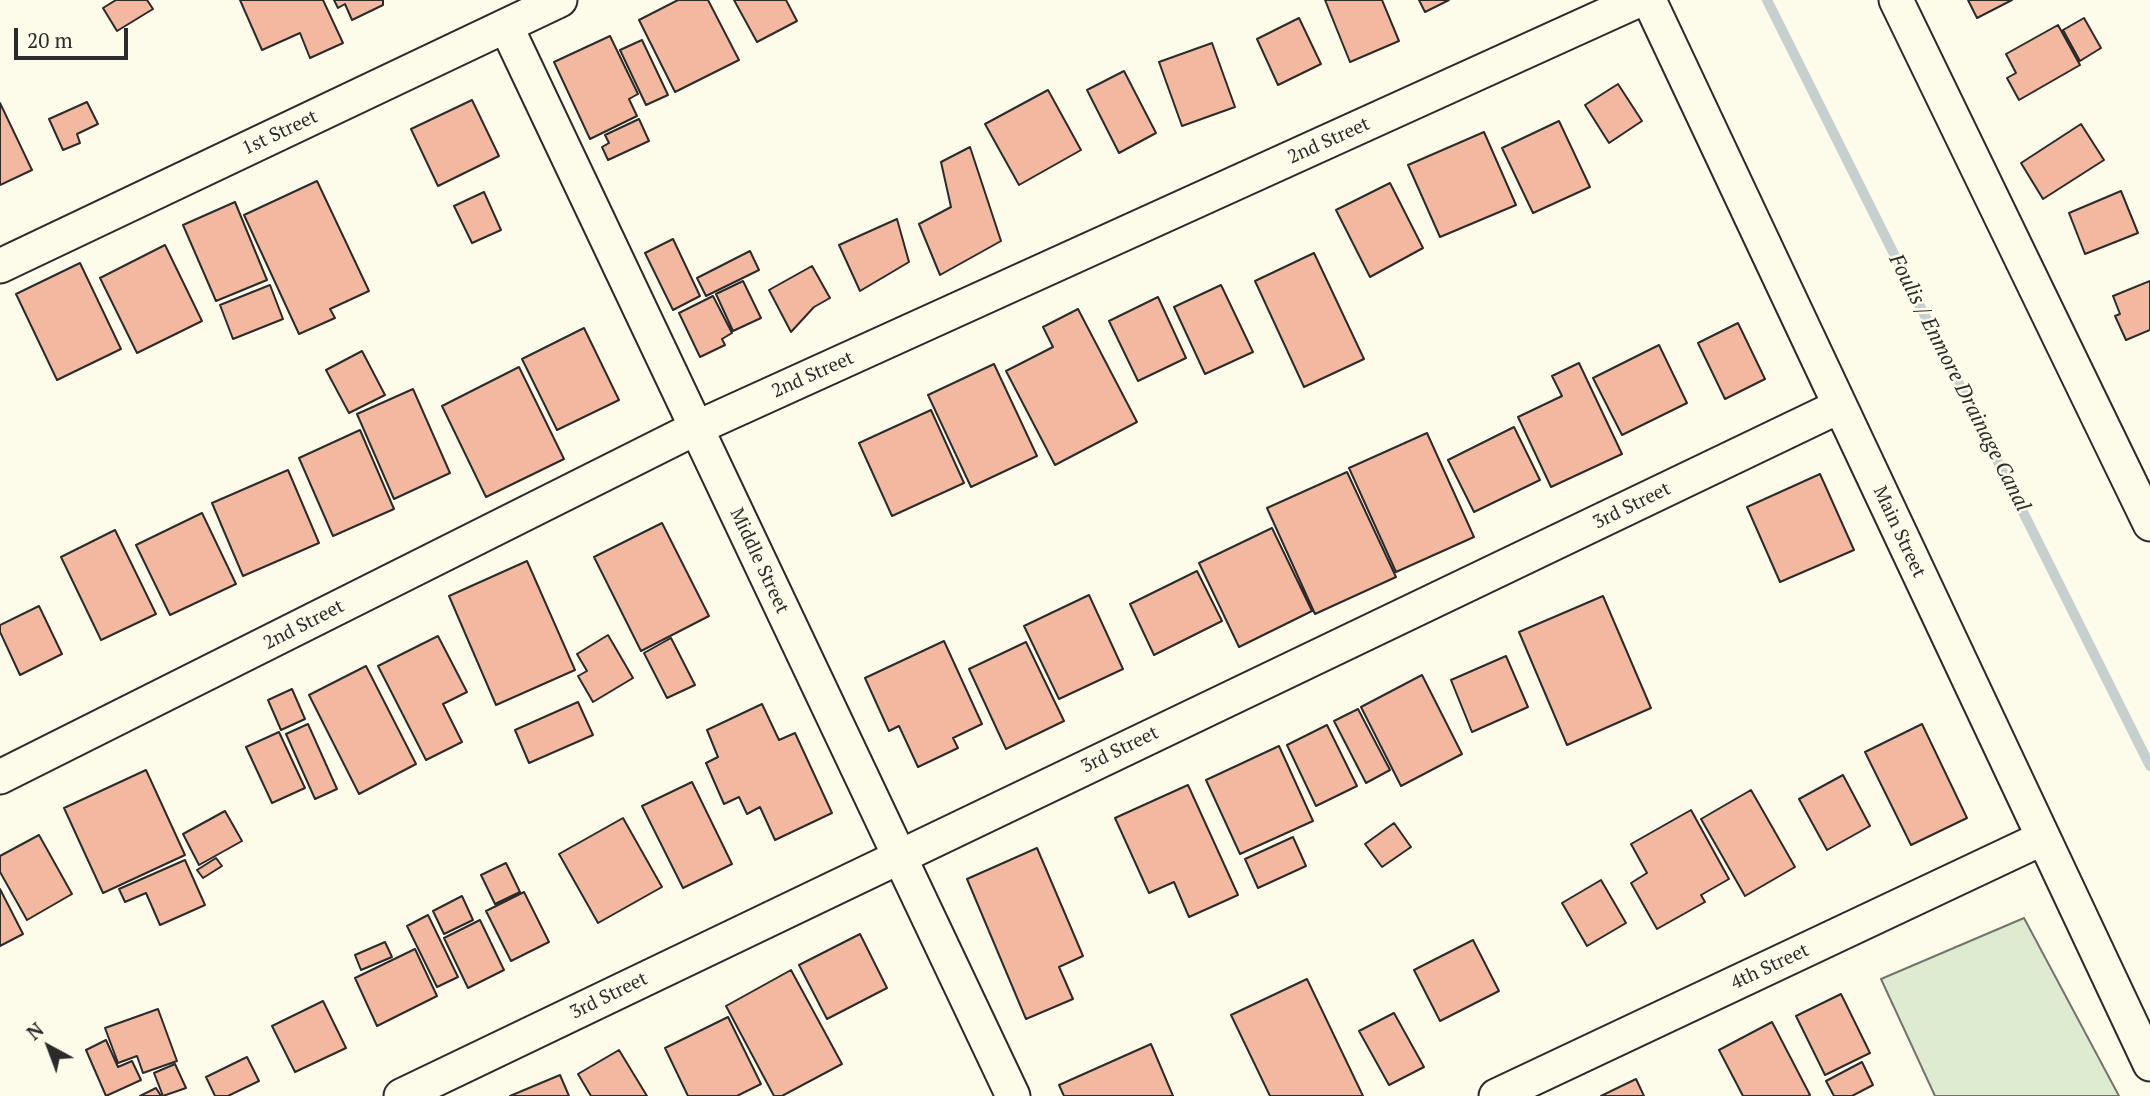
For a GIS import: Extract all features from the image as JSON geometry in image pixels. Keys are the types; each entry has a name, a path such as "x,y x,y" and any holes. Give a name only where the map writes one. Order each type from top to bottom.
{"street":[{"name":"1st Street","path":"0,266 560,0"},
{"name":"2nd Street","path":"0,778 696,428 1639,0"},
{"name":"Main Street","path":"1649,0 2150,1064"},
{"path":"1896,0 2150,524"},
{"name":"Middle Street","path":"506,26 1013,1096"},
{"name":"3rd Street","path":"401,1096 1840,406"},
{"name":"4th Street","path":"1496,1096 2043,838"}],"green space":[{"path":"2024,918 2119,1096 1935,1096 1881,979"}],"building":[{"path":"116,0 147,0 153,9 117,31 103,8"},
{"path":"240,0 323,0 343,43 310,58 300,33 262,50"},
{"path":"334,0 383,0 383,5 352,20 345,4 338,8"},
{"path":"678,0 708,0 739,60 675,92 639,20"},
{"path":"734,0 786,0 797,21 757,42"},
{"path":"1325,0 1382,0 1399,41 1350,62"},
{"path":"1419,0 1449,0 1425,12"},
{"path":"1968,0 2012,0 1977,18"},
{"path":"1299,18 1321,64 1278,85 1257,39"},
{"path":"2084,18 2101,48 2080,61 2063,30"},
{"path":"2058,25 2080,65 2019,100 2007,78 2016,73 2006,54"},
{"path":"610,36 638,94 629,99 637,116 590,139 554,62"},
{"path":"642,40 668,95 646,105 620,50"},
{"path":"1212,43 1235,107 1182,126 1159,62"},
{"path":"1124,71 1156,133 1119,153 1087,90"},
{"path":"1618,84 1642,121 1609,143 1585,105"},
{"path":"1048,90 1081,150 1019,185 985,124"},
{"path":"472,100 499,156 438,186 411,129"},
{"path":"87,102 98,124 77,134 80,143 63,150 49,119"},
{"path":"0,103 32,170 0,185"},
{"path":"639,119 649,141 608,160 602,147 609,143 605,135"},
{"path":"1559,121 1590,187 1533,213 1502,148"},
{"path":"2081,124 2104,160 2043,199 2021,163"},
{"path":"1484,132 1516,205 1440,237 1408,165"},
{"path":"970,147 1001,241 940,275 919,224 951,207 941,162"},
{"path":"317,181 369,291 330,309 335,318 299,334 244,215"},
{"path":"1390,183 1423,248 1370,277 1336,210"},
{"path":"2121,191 2138,233 2085,254 2069,213"},
{"path":"484,192 501,230 472,243 454,206"},
{"path":"235,202 267,280 216,301 183,225"},
{"path":"897,219 909,262 860,291 839,245"},
{"path":"673,239 700,296 673,310 645,253"},
{"path":"165,245 202,321 137,353 100,278"},
{"path":"750,251 759,270 706,296 697,278"},
{"path":"1314,253 1364,359 1304,387 1255,281"},
{"path":"80,263 121,349 57,380 16,294"},
{"path":"812,266 830,298 814,307 791,332 769,290"},
{"path":"743,281 761,318 733,331 716,294"},
{"path":"2150,281 2150,330 2126,340 2115,316 2120,314 2113,296"},
{"path":"270,285 283,319 233,339 220,305"},
{"path":"1221,285 1253,352 1205,374 1174,307"},
{"path":"713,296 732,333 722,339 725,345 700,357 679,313"},
{"path":"1158,297 1186,358 1138,381 1109,321"},
{"path":"1078,309 1137,422 1055,465 1006,371 1053,347 1043,327"},
{"path":"1738,323 1765,379 1725,399 1698,343"},
{"path":"584,328 619,400 557,430 522,359"},
{"path":"1659,345 1687,403 1622,435 1593,378"},
{"path":"362,351 385,395 349,413 326,370"},
{"path":"1579,363 1622,454 1551,487 1518,417 1562,396 1552,376"},
{"path":"994,364 1037,456 971,487 928,395"},
{"path":"519,367 564,459 486,497 442,406"},
{"path":"413,389 450,473 394,499 357,414"},
{"path":"931,410 964,483 892,516 859,443"},
{"path":"1514,427 1540,480 1474,512 1448,460"},
{"path":"360,430 394,509 333,536 299,458"},
{"path":"1427,433 1474,537 1396,572 1349,468"},
{"path":"288,470 319,543 243,576 212,503"},
{"path":"1347,472 1396,577 1315,614 1267,508"},
{"path":"1820,474 1854,550 1780,582 1747,507"},
{"path":"202,513 236,584 170,615 136,545"},
{"path":"662,523 709,616 641,651 594,557"},
{"path":"1272,528 1312,611 1239,647 1199,563"},
{"path":"115,530 156,614 101,640 61,557"},
{"path":"527,561 575,670 496,705 449,596"},
{"path":"1197,571 1222,621 1154,655 1130,604"},
{"path":"1089,595 1123,669 1059,699 1024,626"},
{"path":"1603,596 1651,708 1567,745 1519,632"},
{"path":"39,606 62,654 20,675 0,632 0,625"},
{"path":"608,635 633,678 593,702 578,676 587,671 577,654"},
{"path":"438,636 467,692 443,704 462,742 426,760 378,666"},
{"path":"671,638 695,685 667,698 644,653"},
{"path":"944,641 982,724 953,738 958,748 918,767 899,726 889,731 865,678"},
{"path":"1026,642 1064,721 1006,749 969,669"},
{"path":"1506,656 1528,707 1472,732 1451,680"},
{"path":"366,666 416,764 359,794 309,695"},
{"path":"1422,675 1462,754 1401,786 1361,707"},
{"path":"292,689 305,719 281,730 268,700"},
{"path":"578,702 593,735 529,763 515,730"},
{"path":"762,704 779,740 795,733 832,813 775,840 760,807 747,814 739,797 724,804 706,763 718,757 707,730"},
{"path":"1358,709 1390,770 1366,783 1334,721"},
{"path":"308,724 337,789 315,799 286,734"},
{"path":"1922,724 1967,818 1911,845 1865,752"},
{"path":"1327,725 1357,786 1316,806 1287,745"},
{"path":"279,732 305,788 272,803 246,747"},
{"path":"1279,746 1313,821 1240,854 1206,780"},
{"path":"146,770 185,855 103,893 64,808"},
{"path":"1843,775 1870,826 1827,850 1799,799"},
{"path":"692,782 732,864 683,888 642,806"},
{"path":"1188,785 1238,895 1189,917 1174,882 1149,893 1115,818"},
{"path":"1751,790 1795,867 1745,896 1701,819"},
{"path":"1691,810 1729,879 1701,895 1705,902 1657,929 1631,883 1647,873 1631,844"},
{"path":"225,811 242,841 199,865 183,834"},
{"path":"623,818 662,887 598,923 559,854"},
{"path":"1394,823 1411,847 1382,867 1365,844"},
{"path":"39,835 72,894 27,920 0,872 0,856"},
{"path":"1293,837 1306,866 1258,888 1245,859"},
{"path":"1037,848 1083,956 1059,967 1073,999 1026,1019 967,879"},
{"path":"216,858 222,866 203,878 197,870"},
{"path":"185,860 205,905 160,925 146,893 125,902 119,889"},
{"path":"506,863 520,892 495,904 481,875"},
{"path":"1601,880 1626,923 1587,946 1562,903"},
{"path":"0,889 23,934 0,946"},
{"path":"524,892 549,942 511,961 486,911"},
{"path":"462,896 473,920 444,934 433,911"},
{"path":"428,915 458,977 437,987 407,926"},
{"path":"480,920 504,970 468,988 444,938"},
{"path":"860,934 887,988 827,1019 799,965"},
{"path":"1473,940 1499,991 1440,1021 1414,970"},
{"path":"385,942 392,957 361,970 355,955"},
{"path":"415,949 437,996 377,1026 355,978"},
{"path":"791,970 842,1064 782,1096 774,1096 726,1006"},
{"path":"1307,979 1363,1096 1270,1096 1231,1015"},
{"path":"1841,994 1870,1053 1825,1075 1796,1016"},
{"path":"323,1001 346,1048 295,1072 272,1026"},
{"path":"158,1009 177,1061 143,1073 137,1056 118,1063 105,1028"},
{"path":"1394,1013 1424,1067 1389,1085 1359,1031"},
{"path":"728,1017 761,1084 737,1096 688,1096 665,1048"},
{"path":"1772,1022 1810,1095 1743,1096 1719,1050"},
{"path":"106,1040 118,1067 132,1061 141,1080 106,1096 86,1050"},
{"path":"1151,1044 1173,1096 1064,1096 1059,1085"},
{"path":"619,1050 647,1096 591,1096 578,1074"},
{"path":"247,1057 259,1081 228,1096 215,1096 206,1077"},
{"path":"1862,1062 1873,1085 1852,1096 1834,1096 1826,1081"},
{"path":"175,1064 186,1088 163,1096 154,1073"},
{"path":"560,1075 569,1096 510,1096"},
{"path":"1636,1079 1644,1096 1601,1096"},
{"path":"156,1088 161,1096 140,1096"}],"waterway":[{"name":"Foulis / Enmore Drainage Canal","path":"1767,0 2150,766"}]}
